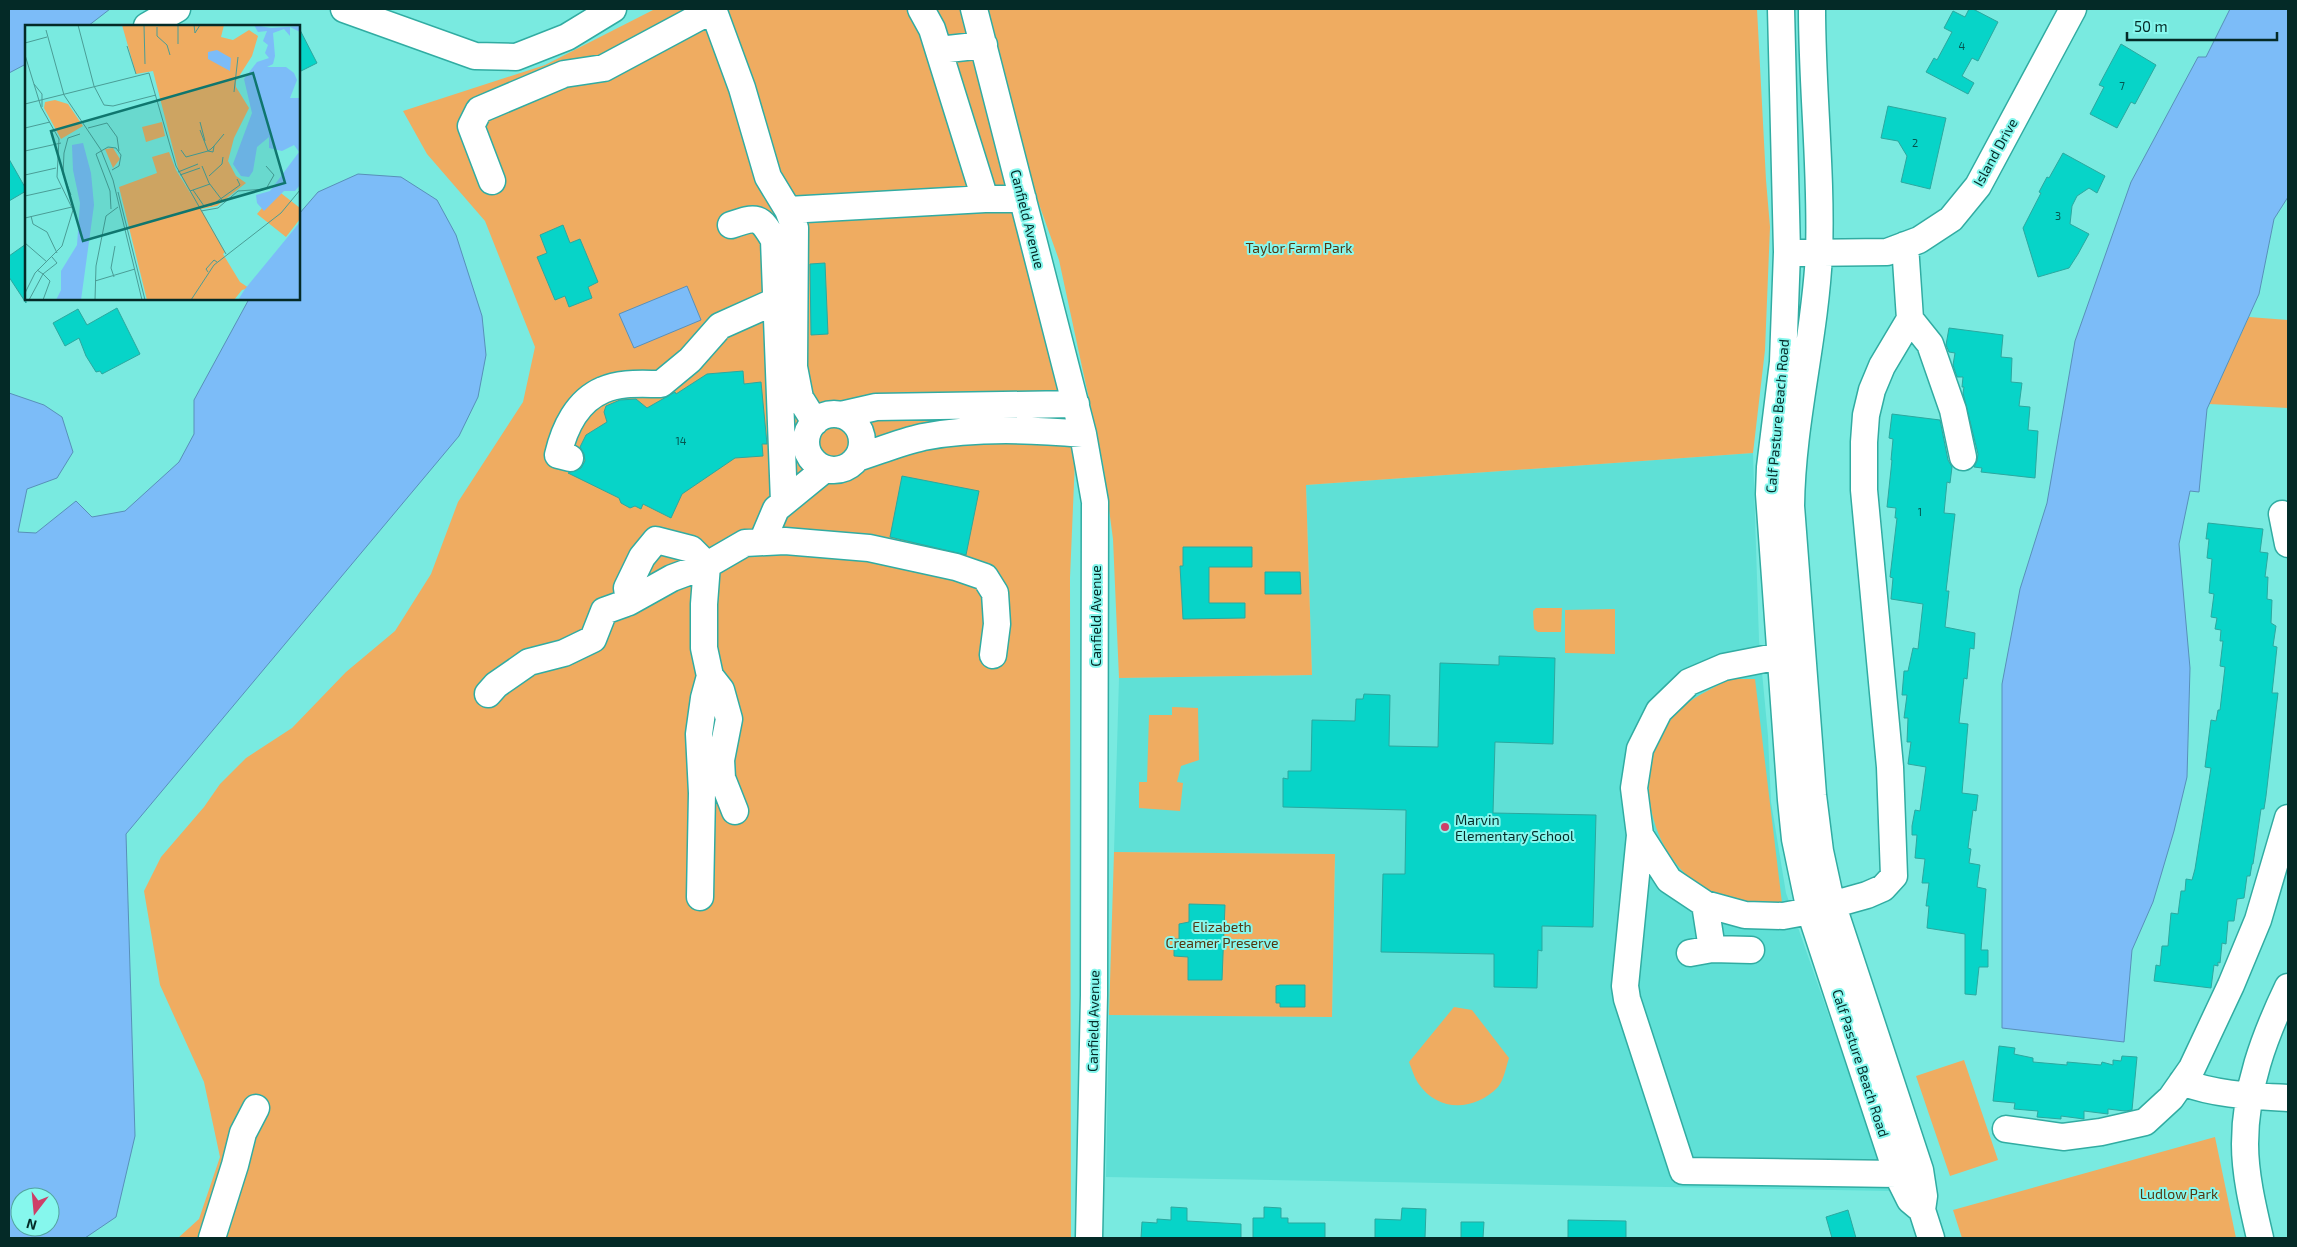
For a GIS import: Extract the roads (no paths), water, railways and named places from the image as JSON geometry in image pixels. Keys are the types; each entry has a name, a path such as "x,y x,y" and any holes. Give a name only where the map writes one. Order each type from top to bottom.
{"street":[{"path":"149,25 177,9"},
{"path":"344,9 475,56 516,57 567,37 613,9"},
{"path":"492,181 471,126 479,110 564,74 604,68 714,9 742,88 768,177 788,210 795,228 794,367 800,398 815,422"},
{"path":"921,9 932,29 984,199"},
{"name":"Canfield Avenue","path":"974,9 1076,404 1095,502 1094,995 1089,1238"},
{"name":"Calf Pasture Beach Road","path":"1781,9 1788,252 1783,362 1770,467 1769,494 1795,839 1920,1170 1924,1196 1922,1210 1931,1238"},
{"name":"Calf Pasture Beach Road","path":"1812,9 1819,254 1812,328 1791,469 1791,506 1813,795 1820,851 1821,908 1897,1174 1910,1200 1922,1210"},
{"name":"Island Drive","path":"1788,252 1819,254 1887,252 1919,240 1951,218 1978,186 2073,9"},
{"path":"938,50 984,45"},
{"path":"788,210 984,199 1023,199"},
{"path":"732,225 752,218 764,223 774,240 784,502"},
{"path":"1904,245 1910,319 1930,344 1953,410 1963,457"},
{"path":"570,458 558,455 562,438 576,410 602,390 631,384 661,384 690,360 720,326 776,301"},
{"path":"1640,836 1668,880 1705,904 1745,914 1772,916 1821,908 1867,896 1883,888 1894,876 1890,767 1864,490 1864,442 1866,415 1872,390 1882,366 1910,319"},
{"path":"857,458 862,441 860,433 850,419 832,414 822,417 809,429 806,439 810,457 826,469 843,468 857,458 921,438 953,433 1003,418 1076,404"},
{"path":"841,415 876,407 1003,418 1030,429 1083,434"},
{"path":"762,542 776,509 826,469"},
{"path":"2282,514 2288,544"},
{"path":"629,602 626,588 642,557 656,540 691,549 707,565 704,648 710,676 721,690 728,719 721,760 722,778 735,811"},
{"path":"488,694 496,685 529,662 564,653 593,639 604,611 629,602 672,578 707,565 745,543 785,541 869,548 956,567 985,577 995,593 997,624 993,655"},
{"path":"1780,656 1724,667 1689,682 1659,712 1640,749 1634,788 1640,836 1626,992 1683,1171 1897,1174"},
{"path":"700,897 702,793 699,734 704,698 710,676"},
{"path":"2006,1129 2063,1137 2101,1132 2145,1122 2171,1098 2192,1068 2231,985 2258,920 2288,818"},
{"path":"1705,904 1701,951 1751,950"},
{"path":"2260,1238 2252,1200 2245,1145 2249,1096 2261,1048 2288,988"},
{"path":"2182,1082 2199,1089 2249,1096 2288,1098"},
{"path":"212,1238 243,1133 256,1108"}],"place":[{"name":"Marvin Elementary School","path":"1445,827"}],"park label":[{"name":"Taylor Farm Park","path":"1299,247"},
{"name":"Elizabeth Creamer Preserve","path":"1222,934"},
{"name":"Ludlow Park","path":"2179,1193"}]}
